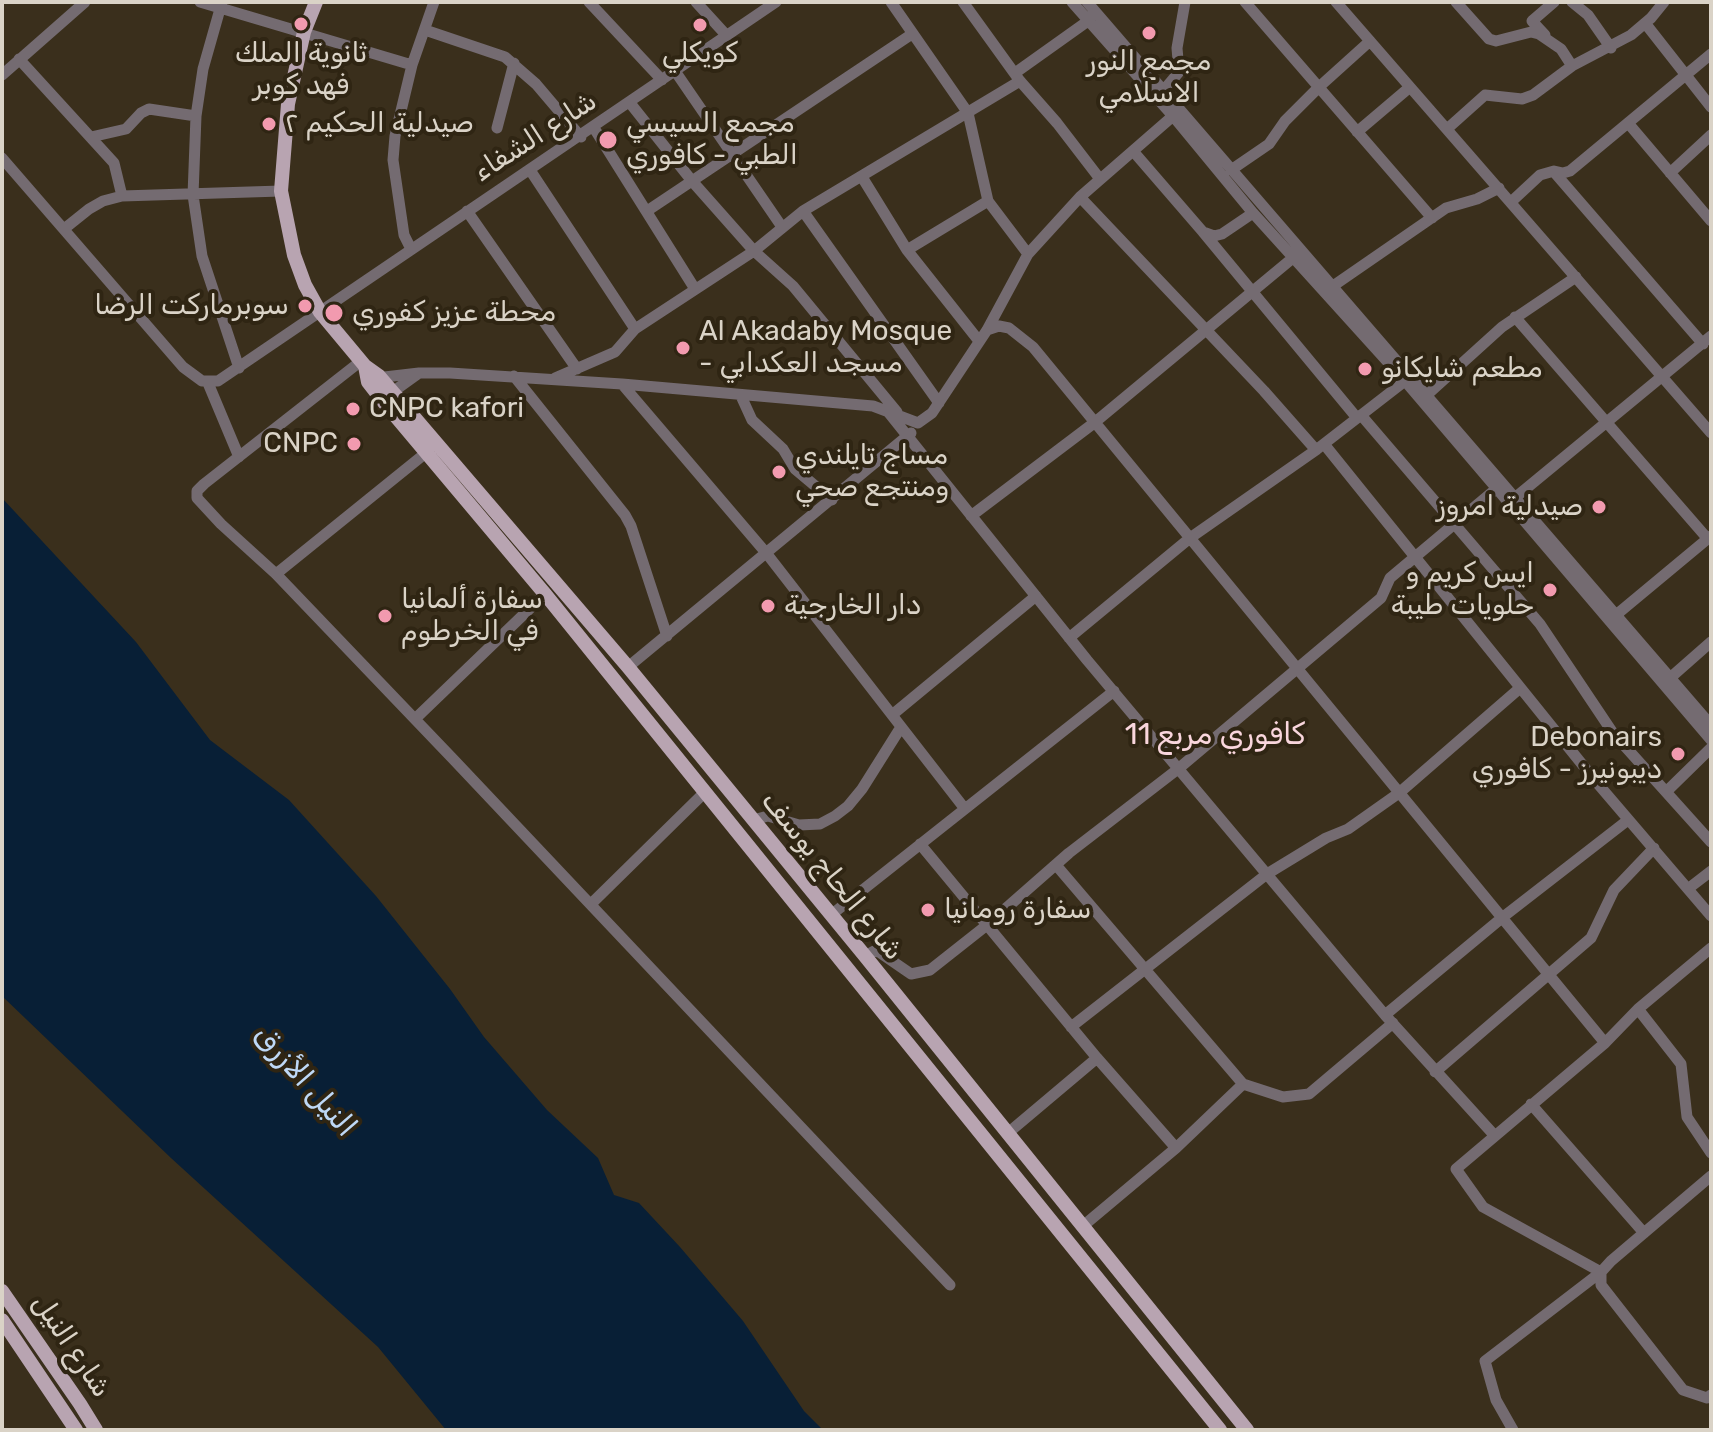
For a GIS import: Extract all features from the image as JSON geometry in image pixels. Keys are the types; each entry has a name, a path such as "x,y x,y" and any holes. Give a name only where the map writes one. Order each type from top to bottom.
{"main road":[{"name":"شارع الحاج يوسف","path":"316,2 304,32 288,104 281,191 294,255 305,285 320,312 363,364 427,452 1220,1430"},
{"name":"شارع الحاج يوسف","path":"387,396 628,667 1247,1430"},
{"path":"737,833 753,820"},
{"name":"شارع النيل","path":"2,1291 96,1430"},
{"name":"شارع النيل","path":"2,1320 76,1430"},
{"path":"1196,1400 1212,1387"}],"street":[{"path":"2,75 85,2"},
{"path":"200,2 221,5 412,65"},
{"path":"411,249 404,235 393,160 395,136 412,65 434,2"},
{"path":"589,2 662,80"},
{"path":"696,2 727,36"},
{"name":"شارع الشفاء","path":"208,383 218,381 239,368 776,2"},
{"path":"891,2 968,113 988,201 1028,254"},
{"path":"963,2 1018,77 1100,179"},
{"path":"1072,2 1496,489 1512,500 1711,725"},
{"path":"1163,91 1179,72 1177,48 1185,2"},
{"path":"1245,2 1432,218"},
{"path":"1336,2 1711,433"},
{"path":"1456,2 1489,39 1496,41 1531,32 1548,38"},
{"path":"1554,2 1532,21 1561,49 1572,66"},
{"path":"1572,2 1588,15 1611,48"},
{"path":"1447,129 1485,95 1522,99 1533,95 1572,66 1611,48 1645,23 1664,2"},
{"path":"221,5 203,69 196,116 193,195 202,256 239,368"},
{"path":"552,379 615,352 635,329 754,251 803,211 968,113 1088,21 1090,5"},
{"path":"1090,5 1428,394 1711,740"},
{"path":"1645,23 1711,107"},
{"path":"425,30 505,57 514,63 581,137"},
{"path":"647,211 912,34"},
{"path":"1231,170 1269,144 1285,121 1370,41"},
{"path":"1511,202 1540,175 1570,171 1711,54"},
{"path":"19,59 114,163 122,196"},
{"path":"497,128 514,63"},
{"path":"675,71 782,227"},
{"path":"1357,132 1410,87"},
{"path":"630,103 692,181 754,251 793,286 902,418"},
{"path":"91,137 126,129 149,109 196,116"},
{"path":"628,667 908,438 918,423 939,403 987,330 1028,254 1080,197 1173,116"},
{"path":"1628,123 1711,221"},
{"path":"594,128 695,289"},
{"path":"1670,173 1711,135"},
{"path":"1133,151 1252,293 1540,624 1613,733 1711,842"},
{"path":"2,158 183,367 208,383 239,457"},
{"path":"530,170 635,329"},
{"path":"1512,500 1707,340 1554,171"},
{"path":"862,177 907,250 979,341"},
{"path":"1333,286 1446,208 1477,199 1499,188"},
{"path":"64,229 103,201 122,196 281,191"},
{"path":"1080,197 1204,330 1320,447 1415,557 1628,820 1711,916"},
{"path":"907,250 988,201"},
{"path":"467,211 577,369"},
{"path":"803,211 939,403"},
{"path":"1203,232 1214,236 1222,234 1253,213"},
{"path":"971,516 1094,423 1294,257"},
{"path":"1428,394 1515,317 1576,277"},
{"path":"1515,317 1709,537 1616,615"},
{"path":"987,330 999,326 1021,335 1605,1043"},
{"path":"363,364 204,484 197,491 197,498 276,574 415,719 950,1285"},
{"path":"374,379 419,373 622,384 887,409 918,423"},
{"path":"387,396 419,373"},
{"path":"514,376 625,515 667,636"},
{"path":"1069,638 1190,538 1320,447 1405,381"},
{"path":"622,384 767,554 965,809"},
{"path":"741,396 752,420 783,449 795,469 832,500"},
{"path":"887,409 1069,638 1178,769 1389,1019 1495,1136"},
{"path":"276,574 427,452"},
{"path":"865,956 879,952 911,974 930,970 1178,769 1381,598 1390,578 1496,489"},
{"path":"415,719 545,594"},
{"path":"892,715 1036,596"},
{"path":"1670,678 1711,642"},
{"path":"1071,1027 1267,874 1326,838 1348,829 1399,793 1520,688"},
{"path":"831,915 1114,691"},
{"path":"1685,709 1699,711 1711,701"},
{"path":"753,820 768,816 799,825 820,824 835,816 862,789 901,727"},
{"path":"1667,791 1711,748"},
{"path":"591,904 704,793"},
{"path":"1056,865 1243,1084 1273,1095 1309,1094 1503,917 1628,820"},
{"path":"920,844 1097,1058 1176,1148"},
{"path":"1435,1072 1591,938 1614,890 1654,848"},
{"path":"1689,888 1711,871"},
{"path":"1601,1272 1483,1207 1456,1169 1711,948"},
{"path":"1638,1009 1681,1064 1687,1117 1711,1153"},
{"path":"1008,1133 1097,1058"},
{"path":"1083,1226 1176,1148 1243,1084"},
{"path":"1531,1104 1644,1233"},
{"path":"1513,1430 1496,1400 1485,1361 1601,1272 1711,1176"},
{"path":"1601,1272 1601,1285 1683,1390 1707,1398 1711,1395"}],"water":[{"name":"النيل الأزرق","path":"2,498 136,642 210,740 289,800 376,896 484,1037 547,1110 598,1158 614,1195 639,1203 680,1247 743,1321 804,1411 823,1430 446,1430 378,1347 171,1158 2,996"}],"place":[{"name":"ثانوية الملك فهد كوبر","path":"301,24"},
{"name":"كويكلي","path":"700,25"},
{"name":"مجمع النور الاسلامي","path":"1149,33"},
{"name":"صيدلية الحكيم ٢","path":"269,124"},
{"name":"مجمع السيسي الطبي - كافوري","path":"608,140"},
{"name":"سوبرماركت الرضا","path":"305,306"},
{"name":"محطة عزيز كفوري","path":"334,313"},
{"name":"Al Akadaby Mosque - مسجد العكدابي","path":"683,348"},
{"name":"مطعم شايكانو","path":"1365,369"},
{"name":"CNPC kafori","path":"353,409"},
{"name":"CNPC","path":"354,444"},
{"name":"مساج تايلندي ومنتجع صحي","path":"779,472"},
{"name":"صيدلية امروز","path":"1599,507"},
{"name":"ايس كريم و حلويات طيبة","path":"1550,590"},
{"name":"دار الخارجية","path":"768,606"},
{"name":"سفارة ألمانيا في الخرطوم","path":"385,616"},
{"name":"Debonairs ديبونيرز - كافوري","path":"1678,754"},
{"name":"سفارة رومانيا","path":"928,910"}],"district":[{"name":"كافوري مربع 11","path":"1215,735"}]}
